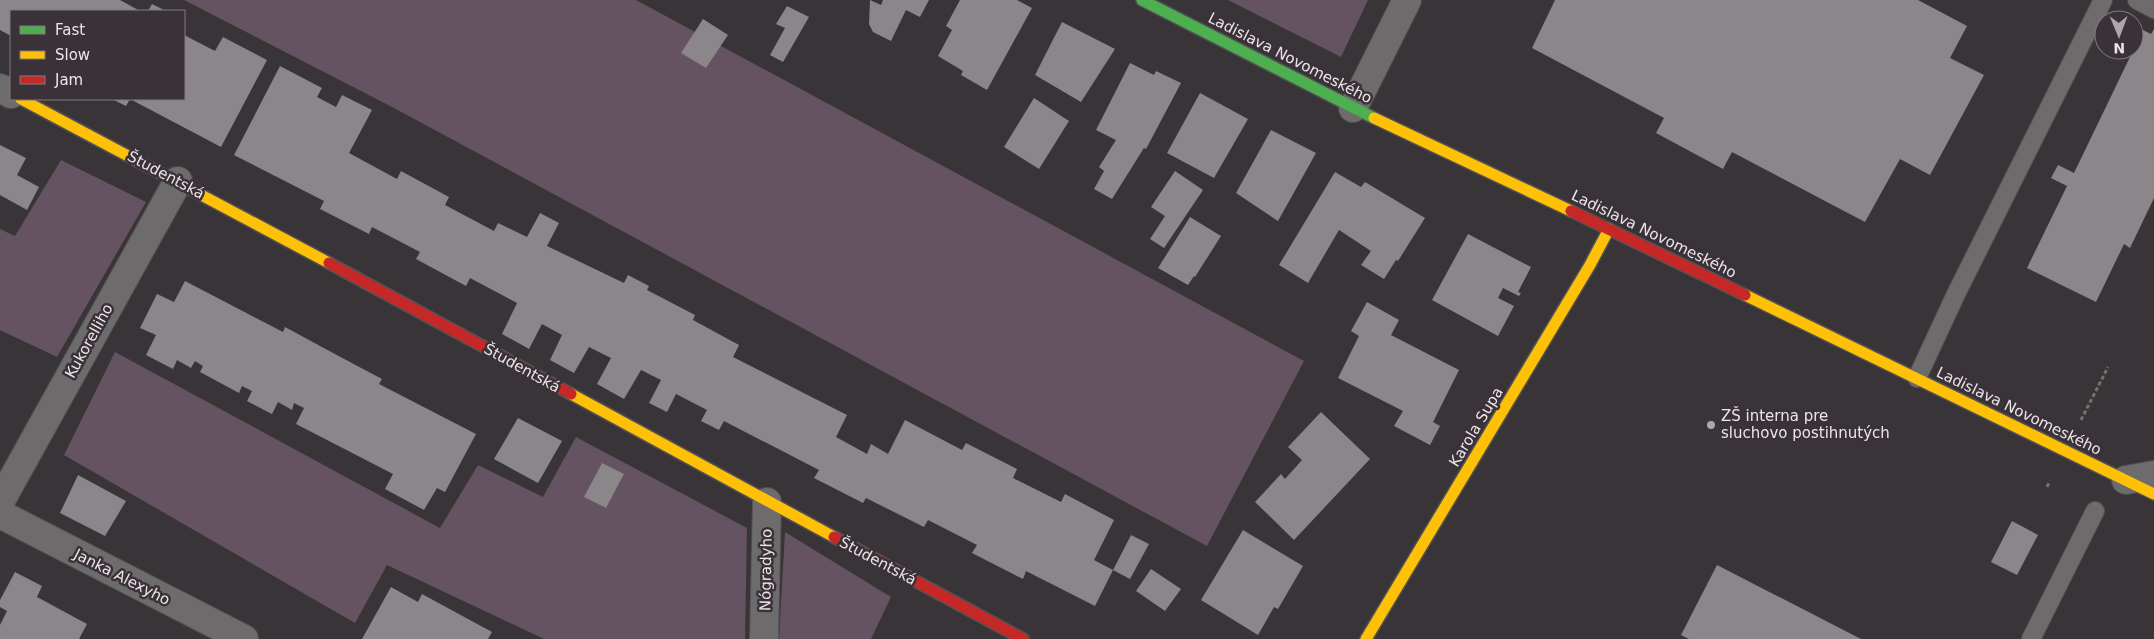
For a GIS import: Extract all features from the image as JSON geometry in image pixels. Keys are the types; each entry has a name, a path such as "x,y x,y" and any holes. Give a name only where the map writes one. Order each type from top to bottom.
{"street":[{"name":"Ladislava Novomeského","path":"1142,0 1353,108 1609,228 2064,452 2154,494"},
{"path":"1353,108 1407,0"},
{"name":"Študentská","path":"23,100 178,181 1022,639"},
{"name":"Kukorelliho","path":"0,502 178,181"},
{"name":"Karola Supa","path":"1366,639 1590,265 1609,228"},
{"path":"2126,480 2154,475"},
{"name":"Nógradyho","path":"764,639 767,502"},
{"name":"Janka Alexyho","path":"0,514 244,639"}],"lane":[{"path":"1917,378 1956,294 2103,0"},
{"path":"2137,0 2154,9"},
{"path":"2031,639 2095,511"}],"shaded area":[{"path":"184,0 636,0 1304,361 1207,546 392,107"},
{"path":"1228,0 1368,0 1341,57"},
{"path":"61,160 146,202 57,357 0,330 0,229 15,236"},
{"path":"115,352 440,528 478,465 543,497 576,437 747,528 745,639 544,639 387,565 355,623 64,455"},
{"path":"785,532 891,597 871,639 779,639"}],"building":[{"path":"0,0 120,0 138,10 10,10 10,35 0,30"},
{"path":"870,0 881,5 883,0 929,0 920,17 906,10 891,41 873,32 869,24"},
{"path":"960,0 1017,0 1032,8 987,90 961,75 963,71 938,56 952,30 946,26"},
{"path":"1555,0 1918,0 1967,26 1950,58 1984,75 1930,175 1900,159 1865,222 1732,152 1723,169 1656,133 1664,118 1532,48"},
{"path":"152,4 164,10 149,10"},
{"path":"787,6 809,17 783,62 770,55 785,28 776,24"},
{"path":"703,19 728,35 706,68 681,53"},
{"path":"1062,22 1115,49 1081,102 1035,75"},
{"path":"2154,29 2154,198 2130,248 2124,244 2096,302 2027,268 2067,186 2051,178 2058,165 2074,173 2129,60 2144,60 2144,30 2151,34"},
{"path":"185,36 215,51 223,37 267,60 221,147 132,100 185,100"},
{"path":"1130,63 1154,75 1156,71 1181,83 1146,149 1144,148 1112,199 1094,189 1104,171 1099,167 1116,140 1096,130"},
{"path":"280,66 322,88 317,97 336,107 342,95 372,110 349,153 397,179 401,171 449,197 445,205 494,231 498,223 527,237 540,213 559,223 547,246 624,283 628,275 649,286 647,290 695,315 693,320 739,345 733,357 847,415 836,437 867,454 871,444 888,454 905,420 962,450 966,443 1017,469 1013,478 1061,502 1065,494 1114,520 1094,560 1113,570 1095,606 1026,571 1023,579 972,553 977,545 928,520 924,527 866,498 863,503 814,478 819,470 724,421 719,430 701,421 707,410 676,394 667,412 649,403 661,380 641,370 624,399 597,384 611,358 589,347 574,373 550,360 562,335 542,324 529,349 502,334 517,303 470,278 466,286 416,259 420,252 372,227 369,234 320,209 324,201 234,155"},
{"path":"1200,93 1248,119 1214,178 1167,153"},
{"path":"1034,98 1069,121 1039,169 1004,147"},
{"path":"114,100 129,100 126,106"},
{"path":"1271,130 1316,153 1278,221 1236,193"},
{"path":"0,145 26,158 17,175 39,187 27,210 0,195"},
{"path":"1175,171 1203,190 1164,248 1150,239 1165,216 1151,207"},
{"path":"1335,172 1361,187 1365,182 1425,218 1398,261 1396,260 1384,279 1361,265 1371,251 1339,230 1308,283 1279,265"},
{"path":"1190,217 1221,236 1188,285 1158,268"},
{"path":"1468,234 1531,267 1518,292 1521,293 1519,296 1503,288 1498,298 1514,306 1498,336 1432,300"},
{"path":"185,281 283,332 285,327 382,379 379,384 476,434 445,492 437,488 424,510 385,489 393,474 296,424 304,408 294,403 292,410 278,402 272,414 247,401 252,391 242,386 239,393 200,372 203,366 195,361 191,368 177,360 173,369 146,355 156,335 140,328 157,294 174,302"},
{"path":"1367,302 1399,320 1391,335 1459,370 1433,422 1440,426 1430,445 1394,426 1403,411 1338,378 1359,336 1351,331"},
{"path":"1321,412 1370,459 1294,540 1255,502 1281,474 1285,479 1302,460 1288,447"},
{"path":"518,418 562,441 538,483 494,459"},
{"path":"602,463 624,474 606,508 584,497"},
{"path":"78,475 126,501 105,536 60,513"},
{"path":"2012,521 2038,535 2017,575 1991,562"},
{"path":"1243,530 1303,566 1278,609 1274,607 1258,635 1201,600"},
{"path":"1131,535 1149,544 1130,579 1113,570"},
{"path":"1717,565 1861,639 1689,639 1681,635"},
{"path":"1151,569 1181,589 1165,611 1136,591"},
{"path":"15,572 42,586 37,597 87,624 79,639 0,639 0,625 7,611 0,607 0,600"},
{"path":"391,587 418,602 422,594 492,632 488,639 362,639"}],"traffic: fast":[{"path":"1142,0 1374,118"}],"traffic: slow":[{"path":"23,100 329,263"},
{"path":"1374,118 1571,211"},
{"path":"1366,639 1590,265 1609,229"},
{"path":"1745,295 2154,494"},
{"path":"571,394 834,537"}],"traffic: jam":[{"path":"1571,211 1745,295"},
{"path":"329,263 571,394"},
{"path":"834,537 1023,639"}],"place":[{"name":"ZŠ interna pre sluchovo postihnutých","path":"1711,425"}]}
